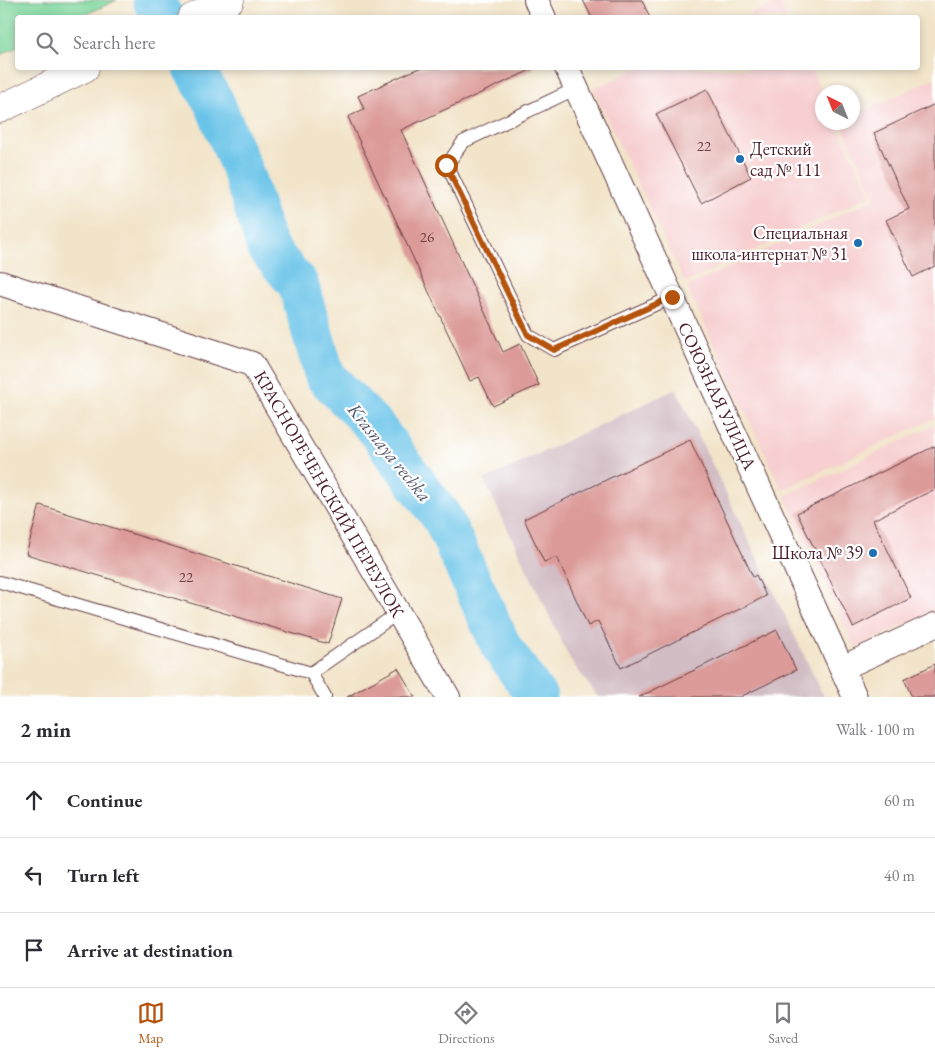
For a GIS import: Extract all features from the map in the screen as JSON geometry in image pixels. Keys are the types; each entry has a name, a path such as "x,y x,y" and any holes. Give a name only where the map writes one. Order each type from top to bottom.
{"street":[{"path":"198,15 230,0"},
{"path":"536,0 543,15"},
{"path":"0,109 80,70"},
{"name":"СОЮЗНАЯ УЛИЦА","path":"572,78 855,697"},
{"name":"КРАСНОРЕЧЕНСКИЙ ПЕРЕУЛОК","path":"0,283 252,364 448,697"},
{"path":"842,668 935,625"}],"lane":[{"path":"572,78 463,142 446,165 528,335 554,350 672,297"},
{"path":"0,582 311,673 325,697"},
{"path":"311,673 398,613"}],"shaded area":[{"path":"779,1 786,15 748,15"},
{"name":"Детский сад № 111","path":"634,70 811,70 818,85 815,85 815,130 839,130 871,195 685,283 593,89"},
{"name":"Специальная школа-интернат № 31","path":"935,78 935,418 782,490 687,287 876,198 843,130 860,130 860,113"},
{"path":"676,389 824,697 598,697 571,661 484,480"},
{"name":"Школа № 39","path":"935,425 935,611 855,648 785,496"}],"green space":[{"path":"0,0 117,0 84,15 15,15 15,48 0,55"}],"building":[{"path":"583,0 642,0 649,15 590,15"},
{"path":"415,70 531,70 401,130 503,352 520,344 539,385 493,406 479,377 470,381 348,117 364,109 358,96"},
{"path":"707,89 751,177 701,203 656,114"},
{"path":"935,104 935,266 913,277 886,220 909,209 874,133"},
{"path":"690,440 753,577 756,575 766,596 621,668 598,621 588,626 557,557 544,562 524,519"},
{"path":"935,446 935,489 873,520 911,598 853,627 797,513"},
{"path":"40,505 342,599 328,644 26,554"},
{"path":"777,630 796,670 740,697 639,697"},
{"path":"935,664 935,697 912,697 904,679"},
{"path":"398,668 415,697 347,697"}],"waterway":[{"name":"Krasnaya rechka","path":"153,0 162,15"},
{"name":"Krasnaya rechka","path":"194,70 214,102 244,175 267,248 298,284 325,376 375,427 443,519 502,648 537,697"}],"place":[{"name":"Детский сад № 111","path":"740,159"},
{"name":"Специальная школа-интернат № 31","path":"858,243"},
{"name":"Школа № 39","path":"873,553"}],"route":[{"path":"446,165 528,335 554,350 672,297"}]}
